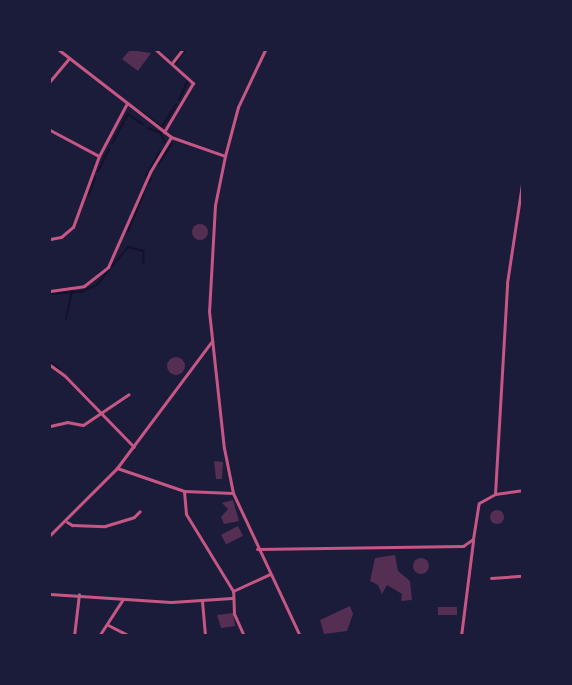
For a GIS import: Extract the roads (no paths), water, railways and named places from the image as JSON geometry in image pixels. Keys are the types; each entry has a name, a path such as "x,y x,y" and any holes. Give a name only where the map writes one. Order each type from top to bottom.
{"street":[{"path":"59,50 126,105 171,137 225,156"},
{"path":"156,50 193,84 164,132"},
{"path":"172,63 182,50"},
{"path":"266,50 238,107 225,156 210,264 212,341 224,448 233,493 257,549 300,636"},
{"path":"50,81 69,58"},
{"path":"50,240 61,237 74,227 99,156 126,105"},
{"path":"50,130 99,156"},
{"path":"50,291 84,286 108,267 150,172 171,137"},
{"path":"495,494 507,283 522,184"},
{"path":"50,535 67,522 117,468 212,341"},
{"path":"50,365 103,414 134,447"},
{"path":"50,426 67,422 83,424 103,414 129,394"},
{"path":"117,468 184,491 233,493"},
{"path":"461,636 479,503 495,494 522,490"},
{"path":"184,491 186,514 233,591 232,598 244,636"},
{"path":"67,522 72,525 105,526 134,517 140,511"},
{"path":"257,549 454,547 473,539"},
{"path":"233,591 270,574"},
{"path":"491,578 522,576"},
{"path":"50,594 202,601 232,598"},
{"path":"74,636 79,594"},
{"path":"99,636 108,626 123,599"},
{"path":"202,601 205,636"},
{"path":"108,626 130,636"}],"waterway":[{"path":"176,63 185,50"},
{"path":"179,100 188,80"},
{"path":"142,112 162,127 176,105"},
{"path":"112,144 128,114 143,124"},
{"path":"148,128 161,133 165,142"},
{"path":"158,165 172,144"},
{"path":"98,172 109,149"},
{"path":"146,176 160,152"},
{"path":"89,195 95,178"},
{"path":"148,183 151,179"},
{"path":"128,232 146,187"},
{"path":"50,294 81,292 97,285 128,247 144,251 144,263"},
{"path":"66,319 72,291"},
{"path":"50,361 60,370"},
{"path":"81,390 92,401"}]}
